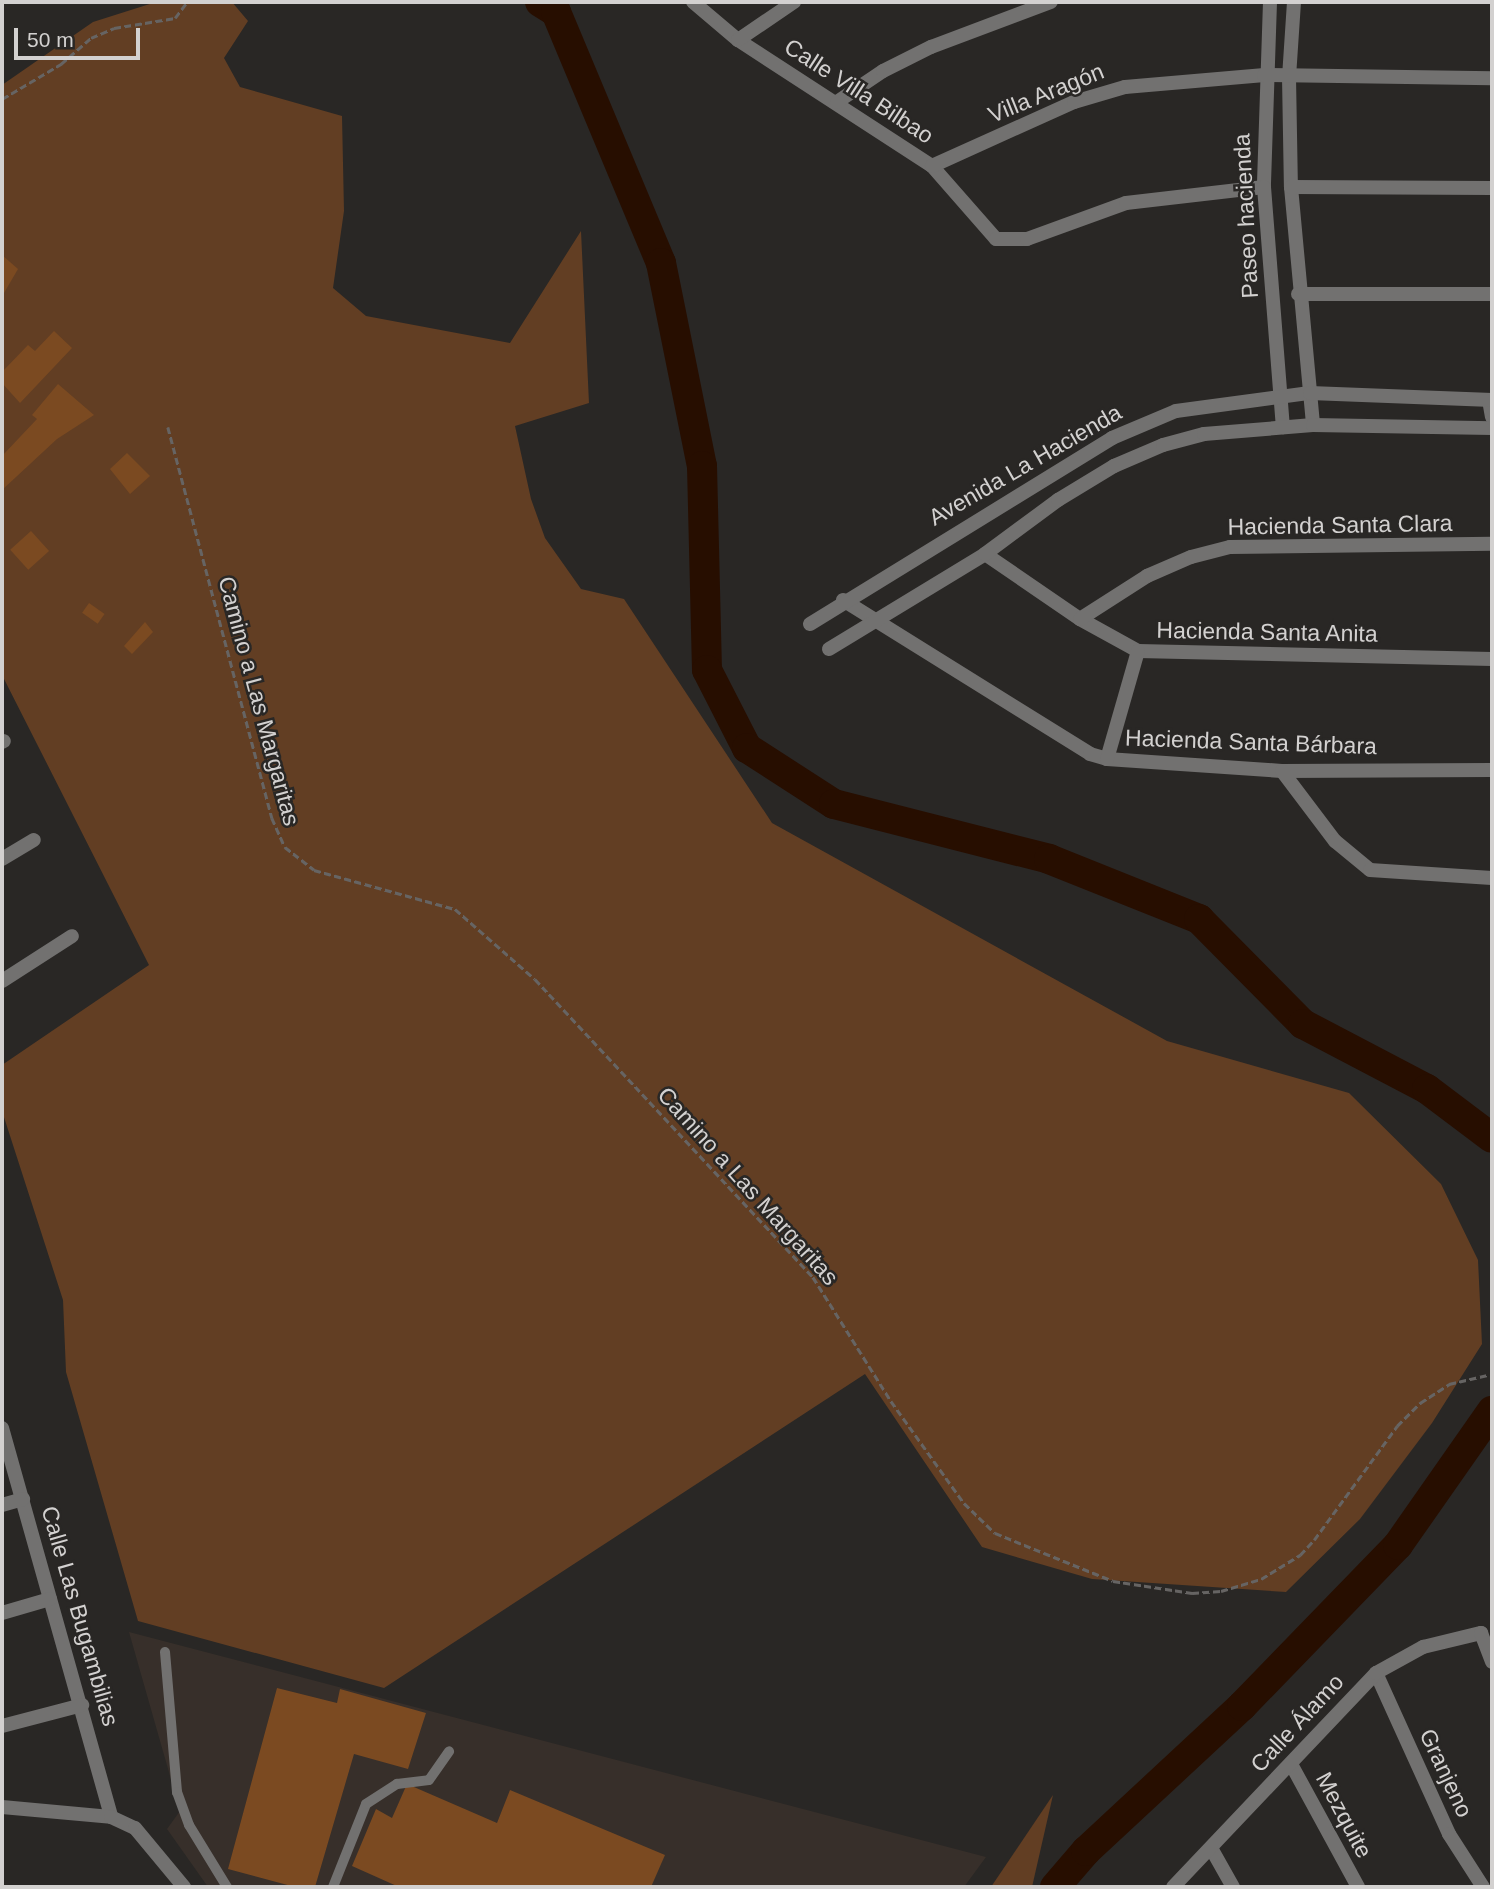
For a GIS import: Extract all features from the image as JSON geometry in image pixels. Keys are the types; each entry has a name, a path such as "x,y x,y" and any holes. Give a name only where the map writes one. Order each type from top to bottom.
{"street":[{"name":"Calle Villa Bilbao","path":"693,2 738,40 932,166 985,232 1006,242 1016,241 1126,203 1264,187"},
{"path":"738,40 794,2"},
{"path":"837,102 883,71 931,47 1051,2"},
{"name":"Paseo hacienda","path":"1270,2 1265,75 1264,187 1283,427"},
{"name":"Paseo hacienda","path":"1294,2 1289,77 1291,187 1298,294 1313,425"},
{"name":"Villa Aragón","path":"932,166 1074,102 1125,87 1265,75 1492,78"},
{"path":"1291,187 1492,188"},
{"path":"1298,294 1492,294"},
{"name":"Avenida La Hacienda","path":"810,624 843,600 1143,423 1176,411 1310,393 1491,400"},
{"path":"1491,400 1492,417"},
{"name":"Avenida La Hacienda","path":"829,649 985,554 1058,499 1114,466 1163,444 1203,434 1313,425 1492,428"},
{"name":"Hacienda Santa Clara","path":"1080,619 1147,576 1191,556 1230,547 1492,544"},
{"name":"Hacienda Santa Anita","path":"985,554 1080,619 1138,652 1492,659"},
{"name":"Hacienda Santa Bárbara","path":"843,600 871,621 1090,754 1107,759 1282,771 1492,770"},
{"path":"1107,759 1138,652"},
{"path":"1282,771 1335,841 1370,870 1492,878"},
{"path":"2,859 34,840"},
{"path":"2,981 72,936"},
{"name":"Calle Las Bugambilias","path":"2,1427 82,1705 111,1817"},
{"path":"2,1505 23,1499"},
{"path":"2,1613 50,1599"},
{"name":"Calle Álamo","path":"1173,1887 1376,1673 1423,1647 1481,1633 1492,1662"},
{"name":"Granjeno","path":"1376,1673 1449,1834 1483,1887"},
{"path":"2,1726 82,1705"},
{"name":"Mezquite","path":"1291,1764 1358,1887"},
{"path":"2,1807 111,1817 135,1828 184,1887"},
{"path":"1211,1848 1233,1887"}],"lane":[{"path":"164,1652 177,1792 189,1825 227,1887"},
{"path":"334,1887 366,1804 397,1784 429,1780 449,1751"}],"path":[{"path":"2,99 61,64 91,38 114,27 176,18 187,2"},
{"name":"Camino a Las Margaritas","path":"168,427 272,818 285,847 314,870 455,909 535,979 813,1277 899,1412 964,1503 995,1532 1027,1549 1114,1581 1192,1593 1221,1591 1261,1579 1300,1555 1314,1540 1397,1426 1420,1403 1449,1384 1492,1374"}],"shaded area":[{"path":"156,2 232,2 248,21 224,58 240,87 342,116 344,211 333,288 366,316 510,343 581,231 589,403 515,426 531,499 545,538 581,589 624,599 772,823 1167,1041 1349,1093 1441,1184 1478,1260 1482,1344 1432,1423 1360,1519 1286,1592 1092,1579 982,1547 865,1374 384,1688 138,1621 66,1372 63,1300 2,1111 2,1065 149,965 2,675 2,85 93,22"},
{"path":"129,1632 986,1857 964,1887 208,1887 167,1829 180,1811"},
{"path":"1053,1795 1032,1887 991,1887"}],"building":[{"path":"2,255 18,269 4,293 2,291"},
{"path":"54,331 72,348 20,403 2,383 2,372 28,345 35,351"},
{"path":"58,384 94,415 57,439 2,490 2,456 37,419 32,415"},
{"path":"127,453 150,476 130,494 110,469"},
{"path":"31,531 49,551 28,570 10,550"},
{"path":"89,603 105,614 98,624 82,613"},
{"path":"145,622 153,632 132,654 124,646"},
{"path":"277,1688 337,1703 340,1689 426,1713 408,1769 354,1754 315,1887 295,1887 228,1869"},
{"path":"407,1784 497,1823 510,1790 665,1855 651,1887 399,1887 352,1866 376,1809 392,1818"}],"waterway":[{"path":"540,2 556,12 661,263 702,466 707,670 747,748 834,804 1049,859 1199,919 1303,1024 1427,1089 1492,1138"},
{"path":"1055,1887 1086,1851 1242,1706 1398,1545 1492,1411"}]}
